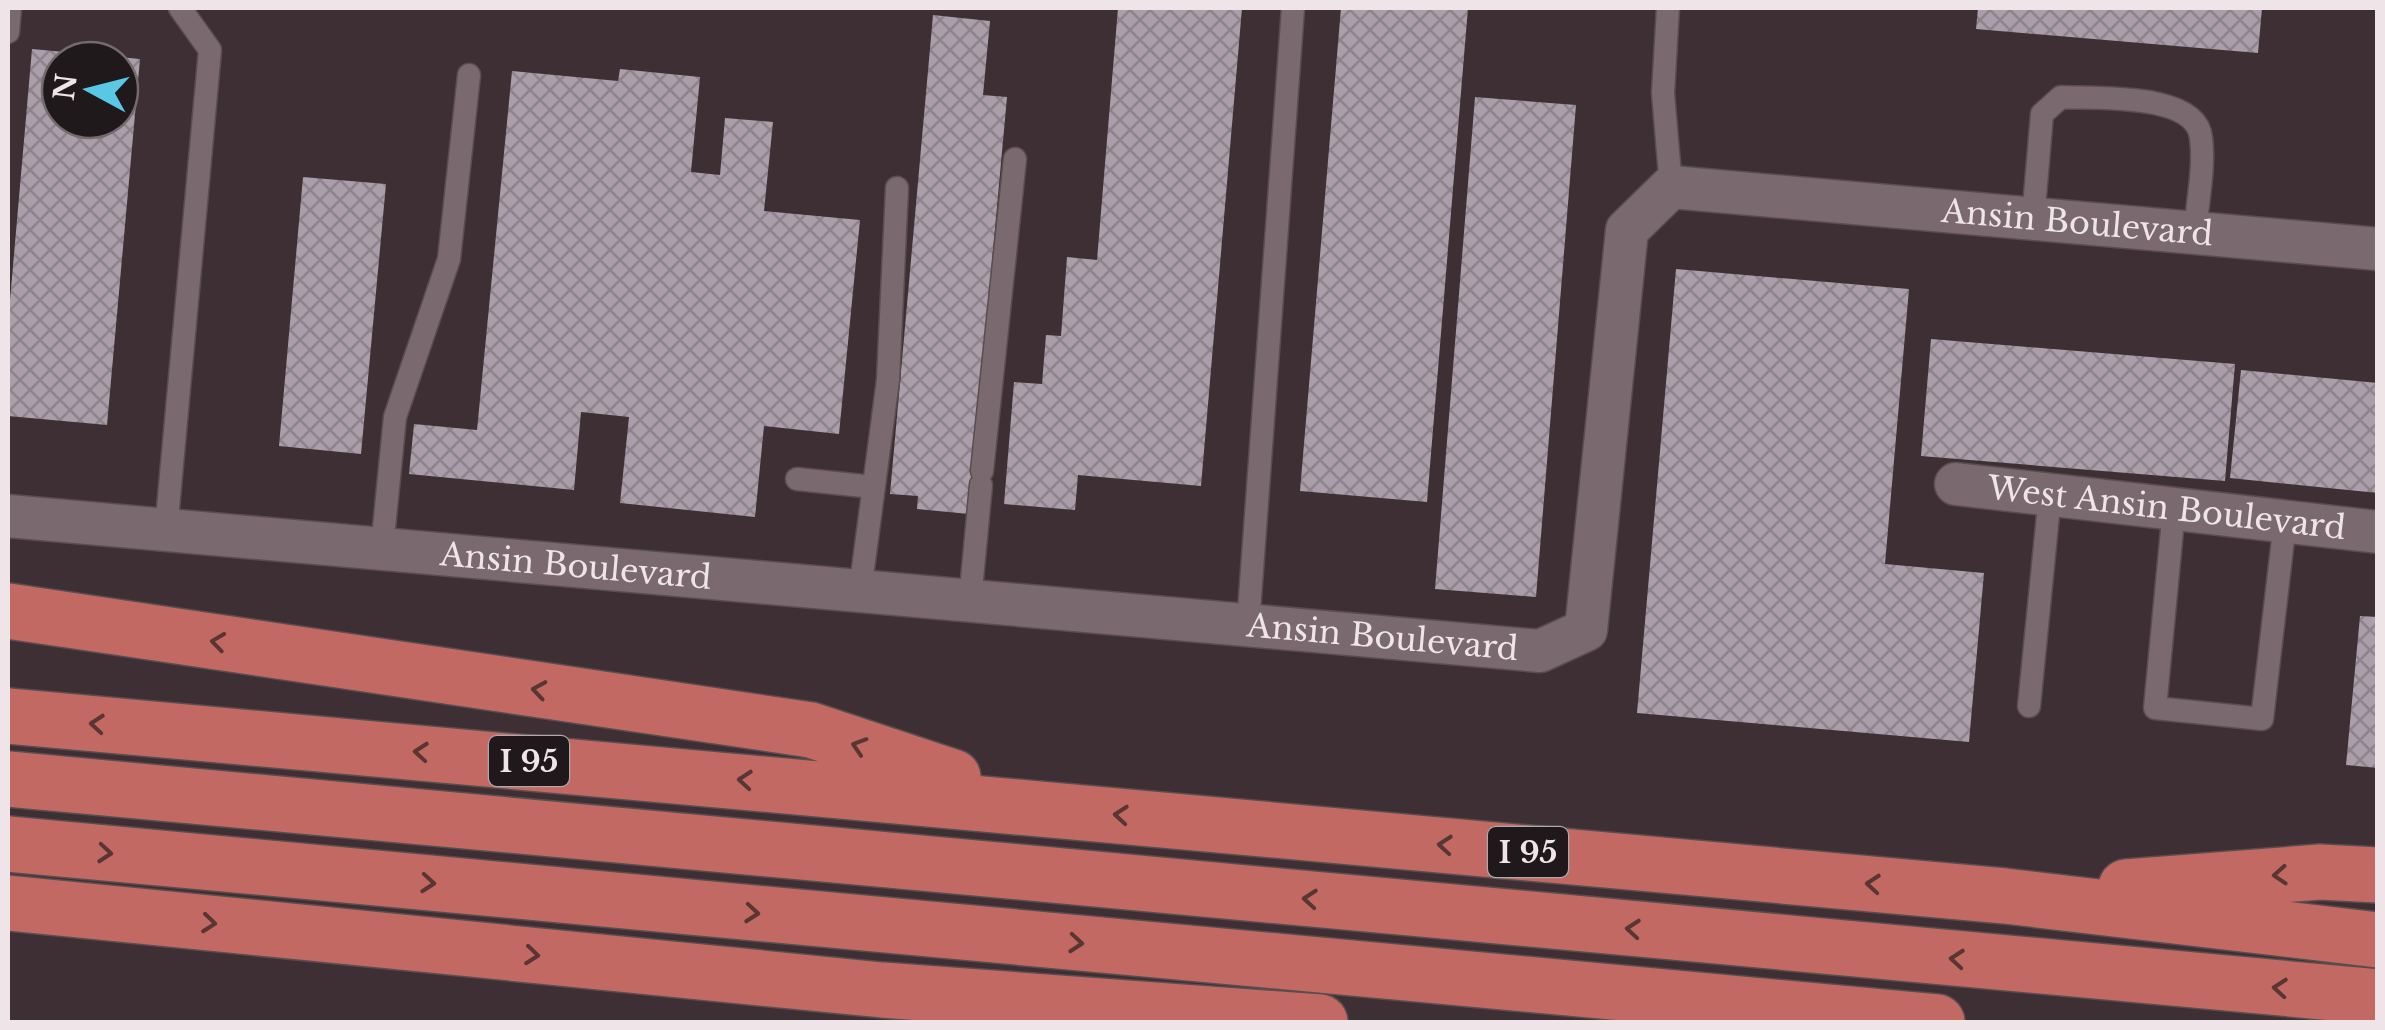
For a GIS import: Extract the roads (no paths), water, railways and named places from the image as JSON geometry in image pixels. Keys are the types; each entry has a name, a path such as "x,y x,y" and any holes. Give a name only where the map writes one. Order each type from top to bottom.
{"highway":[{"path":"8,611 810,730 1051,808"},
{"name":"I 95","path":"8,716 2005,896 2378,940"},
{"path":"8,779 2378,998"},
{"path":"8,844 1937,1022"},
{"path":"2005,896 2320,872 2378,876"},
{"path":"8,903 882,990 1320,1022"},
{"path":"882,990 1008,1022"}],"street":[{"name":"Ansin Boulevard","path":"8,516 1540,651 1586,630 1628,230 1671,187 2378,250"},
{"name":"West Ansin Boulevard","path":"1956,484 2378,532"}],"lane":[{"path":"8,32 10,8"},
{"path":"166,530 210,50 180,8"},
{"path":"1248,625 1292,8"},
{"path":"1668,8 1663,93 1671,187"},
{"path":"382,548 395,417 448,258 469,76"},
{"path":"2033,219 2042,114 2061,96 2172,105 2193,117 2202,136 2195,234"},
{"path":"970,600 1014,159"},
{"path":"860,591 888,380 897,188"},
{"path":"797,479 874,487"},
{"path":"2029,706 2050,495"},
{"path":"2174,509 2155,708 2262,719 2285,522"}]}
